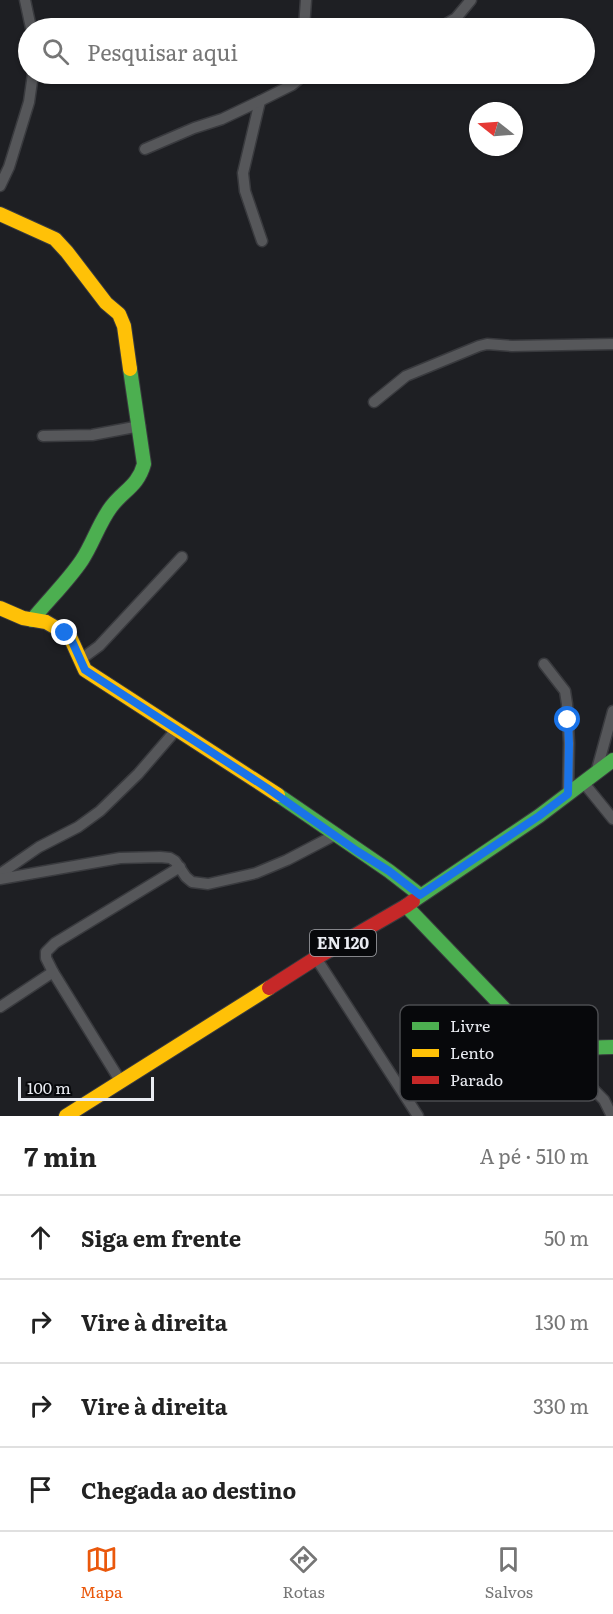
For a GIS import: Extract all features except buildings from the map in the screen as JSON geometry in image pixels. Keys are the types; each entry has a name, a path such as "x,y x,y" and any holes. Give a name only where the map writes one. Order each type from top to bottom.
{"street":[{"path":"25,0 29,18"},
{"path":"305,18 306,0"},
{"path":"456,18 471,0"},
{"path":"0,186 9,167 29,102 32,84"},
{"path":"145,149 222,119 293,84"},
{"path":"260,101 243,173 245,191 262,241"},
{"path":"0,214 55,238 106,303 119,314 124,326 144,464 138,482 111,507 75,570 32,620"},
{"path":"374,402 406,376 487,344 512,346 613,344"},
{"path":"43,436 92,435 140,426"},
{"path":"80,660 99,646 182,557"},
{"path":"0,608 23,618 46,622 65,633 71,639 85,670 267,788 389,871 420,895"},
{"path":"544,664 565,691 569,744 568,794"},
{"path":"596,773 613,711"},
{"path":"0,874 39,847 100,811 138,774 176,730"},
{"name":"EN 120","path":"66,1116 219,1022 316,958 406,906 539,816 613,760"},
{"path":"583,782 613,819"},
{"path":"0,879 120,858 170,858 176,861 192,882 208,884 256,873 288,860 334,835"},
{"path":"120,1082 46,958 46,952 55,943 180,867"},
{"path":"406,906 501,1005"},
{"path":"316,958 400,1088"},
{"path":"0,1007 54,972"},
{"path":"598,1094 604,1100 612,1116"},
{"path":"408,1101 418,1116"}],"traffic: fast":[{"path":"32,620 76,568 107,513 138,478 144,464 130,369"},
{"path":"413,901 539,816 613,760"},
{"path":"278,795 420,895"},
{"path":"406,906 501,1005"},
{"path":"598,1047 613,1047"}],"traffic: slow":[{"path":"0,214 55,239 67,252 106,303 119,314 124,326 130,369"},
{"path":"0,608 23,618 46,622 65,633 71,639 85,670 278,795"},
{"path":"66,1116 269,988"}],"traffic: jam":[{"path":"269,988 413,901"}],"route":[{"path":"65,633 71,639 85,670 267,788 389,871 420,895 539,816 568,794 568,720"}]}
